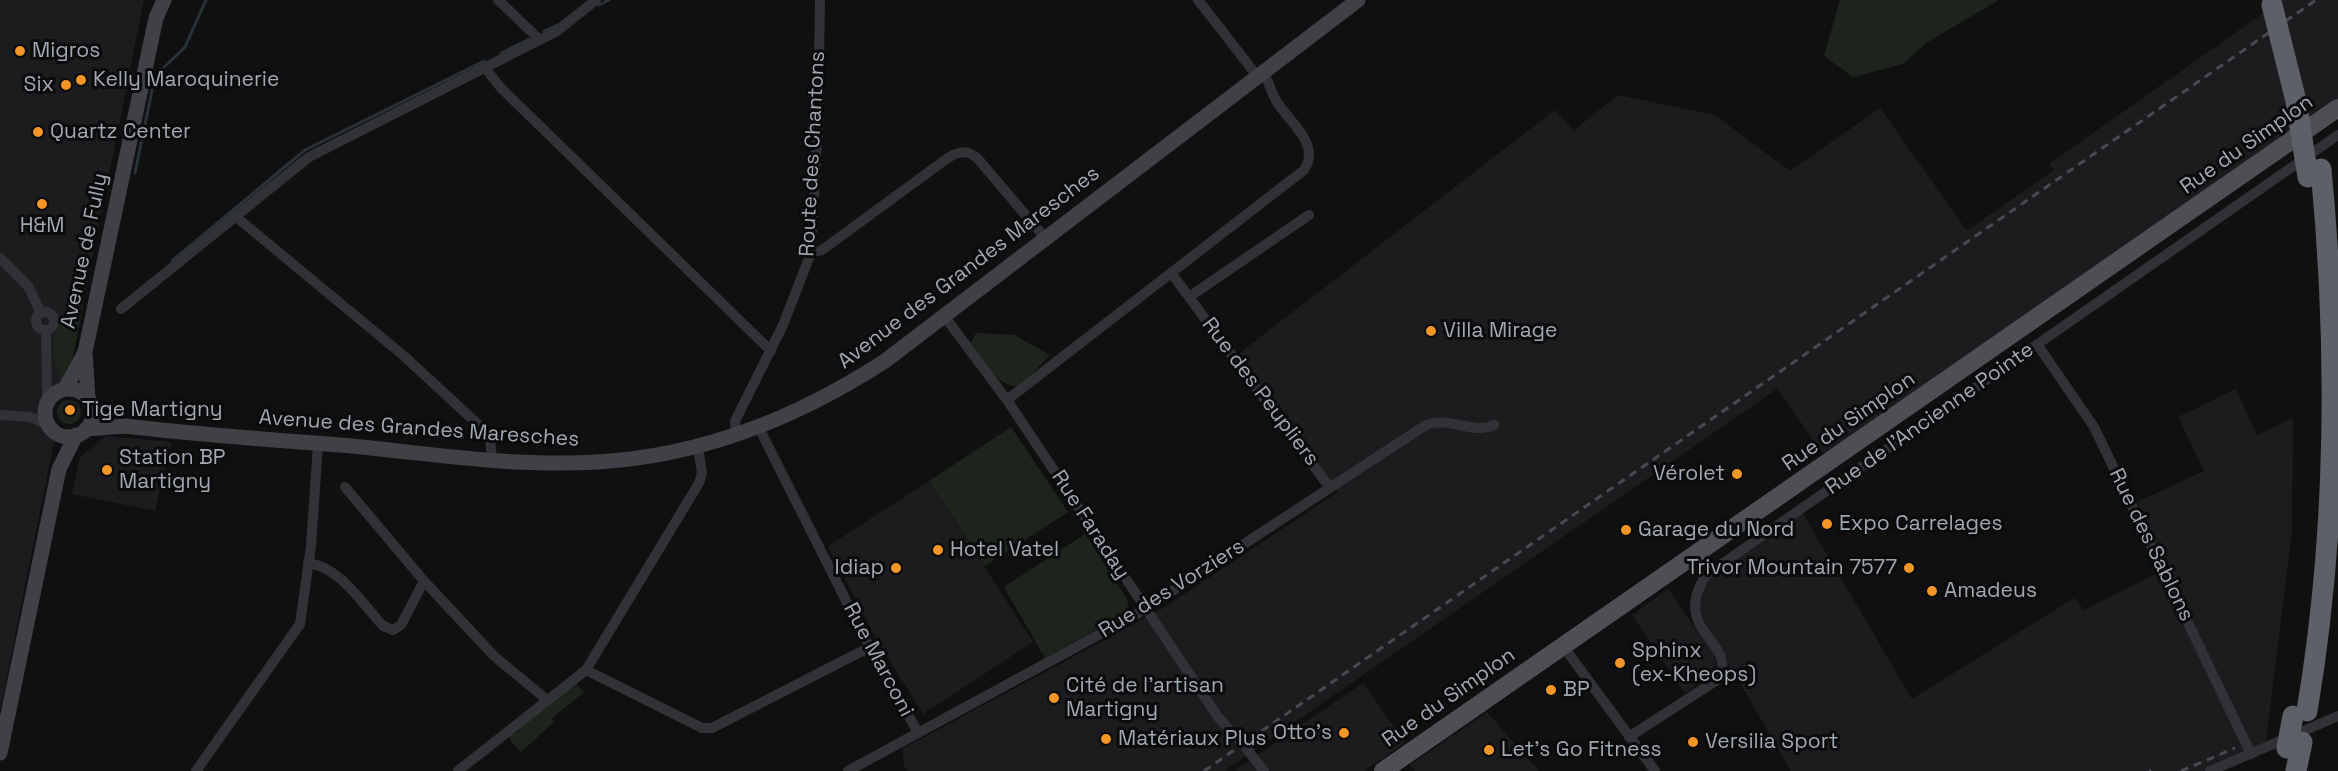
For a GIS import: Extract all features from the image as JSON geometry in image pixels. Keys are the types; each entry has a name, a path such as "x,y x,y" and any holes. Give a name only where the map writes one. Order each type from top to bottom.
{"highway":[{"path":"2274,1 2315,173 2321,431 2300,713 2294,745 2282,771"},
{"path":"2294,745 2296,771"}],"main road":[{"name":"Avenue de Fully","path":"155,0 156,18"},
{"name":"Avenue de Fully","path":"64,390 85,352 156,18 164,0"},
{"name":"Avenue des Grandes Maresches","path":"81,432 125,426 492,459 596,462 698,447 759,428 847,385 945,317 1358,0"},
{"name":"Rue du Simplon","path":"1383,771 2338,108"},
{"name":"Avenue de Fully","path":"85,352 90,402"},
{"path":"1,745 59,469 81,432 92,420 90,402 78,391 64,390 54,394 47,404 45,416 51,428 59,469"},
{"name":"Avenue des Grandes Maresches","path":"90,402 125,426"},
{"path":"51,428 64,436 81,432"}],"street":[{"path":"498,0 540,40"},
{"path":"122,309 309,157 540,40 563,27 596,0"},
{"name":"Route des Chantons","path":"736,435 735,421 771,351 800,286 811,253 818,125 820,0"},
{"path":"1007,400 1276,194 1307,165 1309,147 1275,100 1260,74 1198,0"},
{"path":"485,68 501,88 771,351"},
{"name":"Rue de l'Ancienne Pointe","path":"1629,737 1720,678 1724,668 1722,658 1697,622 1694,606 1696,590 1706,575 2338,135"},
{"path":"811,253 822,250 945,160 961,152 969,153 978,159 1046,239"},
{"name":"Rue des Peupliers","path":"1189,297 1309,215"},
{"path":"235,216 404,356 484,430 490,439 492,459"},
{"path":"0,258 28,286 41,313 36,324 39,328 46,330 47,404 31,417"},
{"name":"Rue des Peupliers","path":"1172,274 1330,488"},
{"name":"Rue Faraday","path":"945,317 1007,400 1218,717 1234,735"},
{"name":"Rue des Sablons","path":"2037,344 2094,427 2251,754"},
{"path":"48,368 64,390"},
{"path":"0,415 31,417 51,428"},
{"name":"Rue des Vorziers","path":"848,771 1146,609 1431,423 1482,428 1494,424"},
{"name":"Rue Marconi","path":"759,428 870,646 918,732"},
{"path":"196,771 297,630 302,619 318,444"},
{"path":"458,771 546,699 586,670 699,483 702,473 698,447"},
{"path":"345,487 424,581 494,656 546,699"},
{"path":"308,563 322,566 334,573 383,626 393,630 401,625 424,581"},
{"path":"586,670 696,725 712,728 870,646"},
{"path":"1563,646 1655,771"},
{"path":"2210,771 2338,716"},
{"path":"1250,753 1264,771"}],"shaded area":[{"path":"0,0 144,0 73,355 61,385 39,406 54,442 0,711"},
{"path":"1840,0 1999,0 1926,43 1903,64 1853,77 1824,56"},
{"path":"2282,0 2338,0 2338,100 1824,455 1777,389 1224,771 907,771 904,766 902,749 1160,610 1338,492 1237,355 1555,110 1574,130 1618,95 1715,115 1790,171 1880,108 1967,231 2054,170 2049,164"},
{"path":"83,305 72,361 62,380 53,352 55,332 67,318 77,316"},
{"path":"976,333 1014,335 1050,355 1019,387 1011,386 991,371 971,343"},
{"path":"2236,389 2257,435 2293,418 2292,530 2266,741 2216,771 1791,771 1700,614 1700,592 1706,580 1802,512 1912,699 2074,598 2084,610 2168,568 2137,502 2204,471 2178,417"},
{"path":"69,400 78,403 81,412 78,421 69,424 60,421 57,412 60,403"},
{"path":"1011,427 1068,512 985,566 929,481"},
{"path":"106,436 172,442 155,511 72,494 80,457"},
{"path":"929,481 1033,642 923,714 876,639 828,546"},
{"path":"1085,534 1127,599 1128,607 1124,614 1045,658 1004,587"},
{"path":"1668,589 1714,654 1716,664 1712,675 1685,693 1632,615"},
{"path":"575,683 584,692 552,718 554,722 521,752 510,740 511,735 519,731 518,729"},
{"path":"1363,683 1405,743 1364,771 1234,771"},
{"path":"1487,712 1539,771 1415,771 1410,765"}],"waterway":[{"path":"135,173 155,76 185,47 206,0"},
{"path":"599,5 609,0"},
{"path":"544,31 557,25"},
{"path":"501,53 529,39"},
{"path":"172,261 305,150 484,61"}],"tunnel":[{"path":"1234,735 1250,753"}],"railway":[{"path":"1204,771 2316,0"},
{"path":"2181,771 2235,748"}],"place":[{"name":"Migros","path":"20,51"},
{"name":"Kelly Maroquinerie","path":"81,80"},
{"name":"Six","path":"66,85"},
{"name":"Quartz Center","path":"38,132"},
{"name":"H&M","path":"42,204"},
{"name":"Villa Mirage","path":"1431,331"},
{"name":"Tige Martigny","path":"70,410"},
{"name":"Station BP Martigny","path":"107,470"},
{"name":"Vérolet","path":"1737,474"},
{"name":"Expo Carrelages","path":"1827,524"},
{"name":"Garage du Nord","path":"1626,530"},
{"name":"Hotel Vatel","path":"938,550"},
{"name":"Idiap","path":"896,568"},
{"name":"Trivor Mountain 7577","path":"1909,568"},
{"name":"Amadeus","path":"1932,591"},
{"name":"Sphinx (ex-Kheops)","path":"1620,663"},
{"name":"BP","path":"1551,690"},
{"name":"Cité de l'artisan Martigny","path":"1054,698"},
{"name":"Otto's","path":"1344,733"},
{"name":"Matériaux Plus","path":"1106,739"},
{"name":"Versilia Sport","path":"1693,742"},
{"name":"Let's Go Fitness","path":"1489,750"}]}
